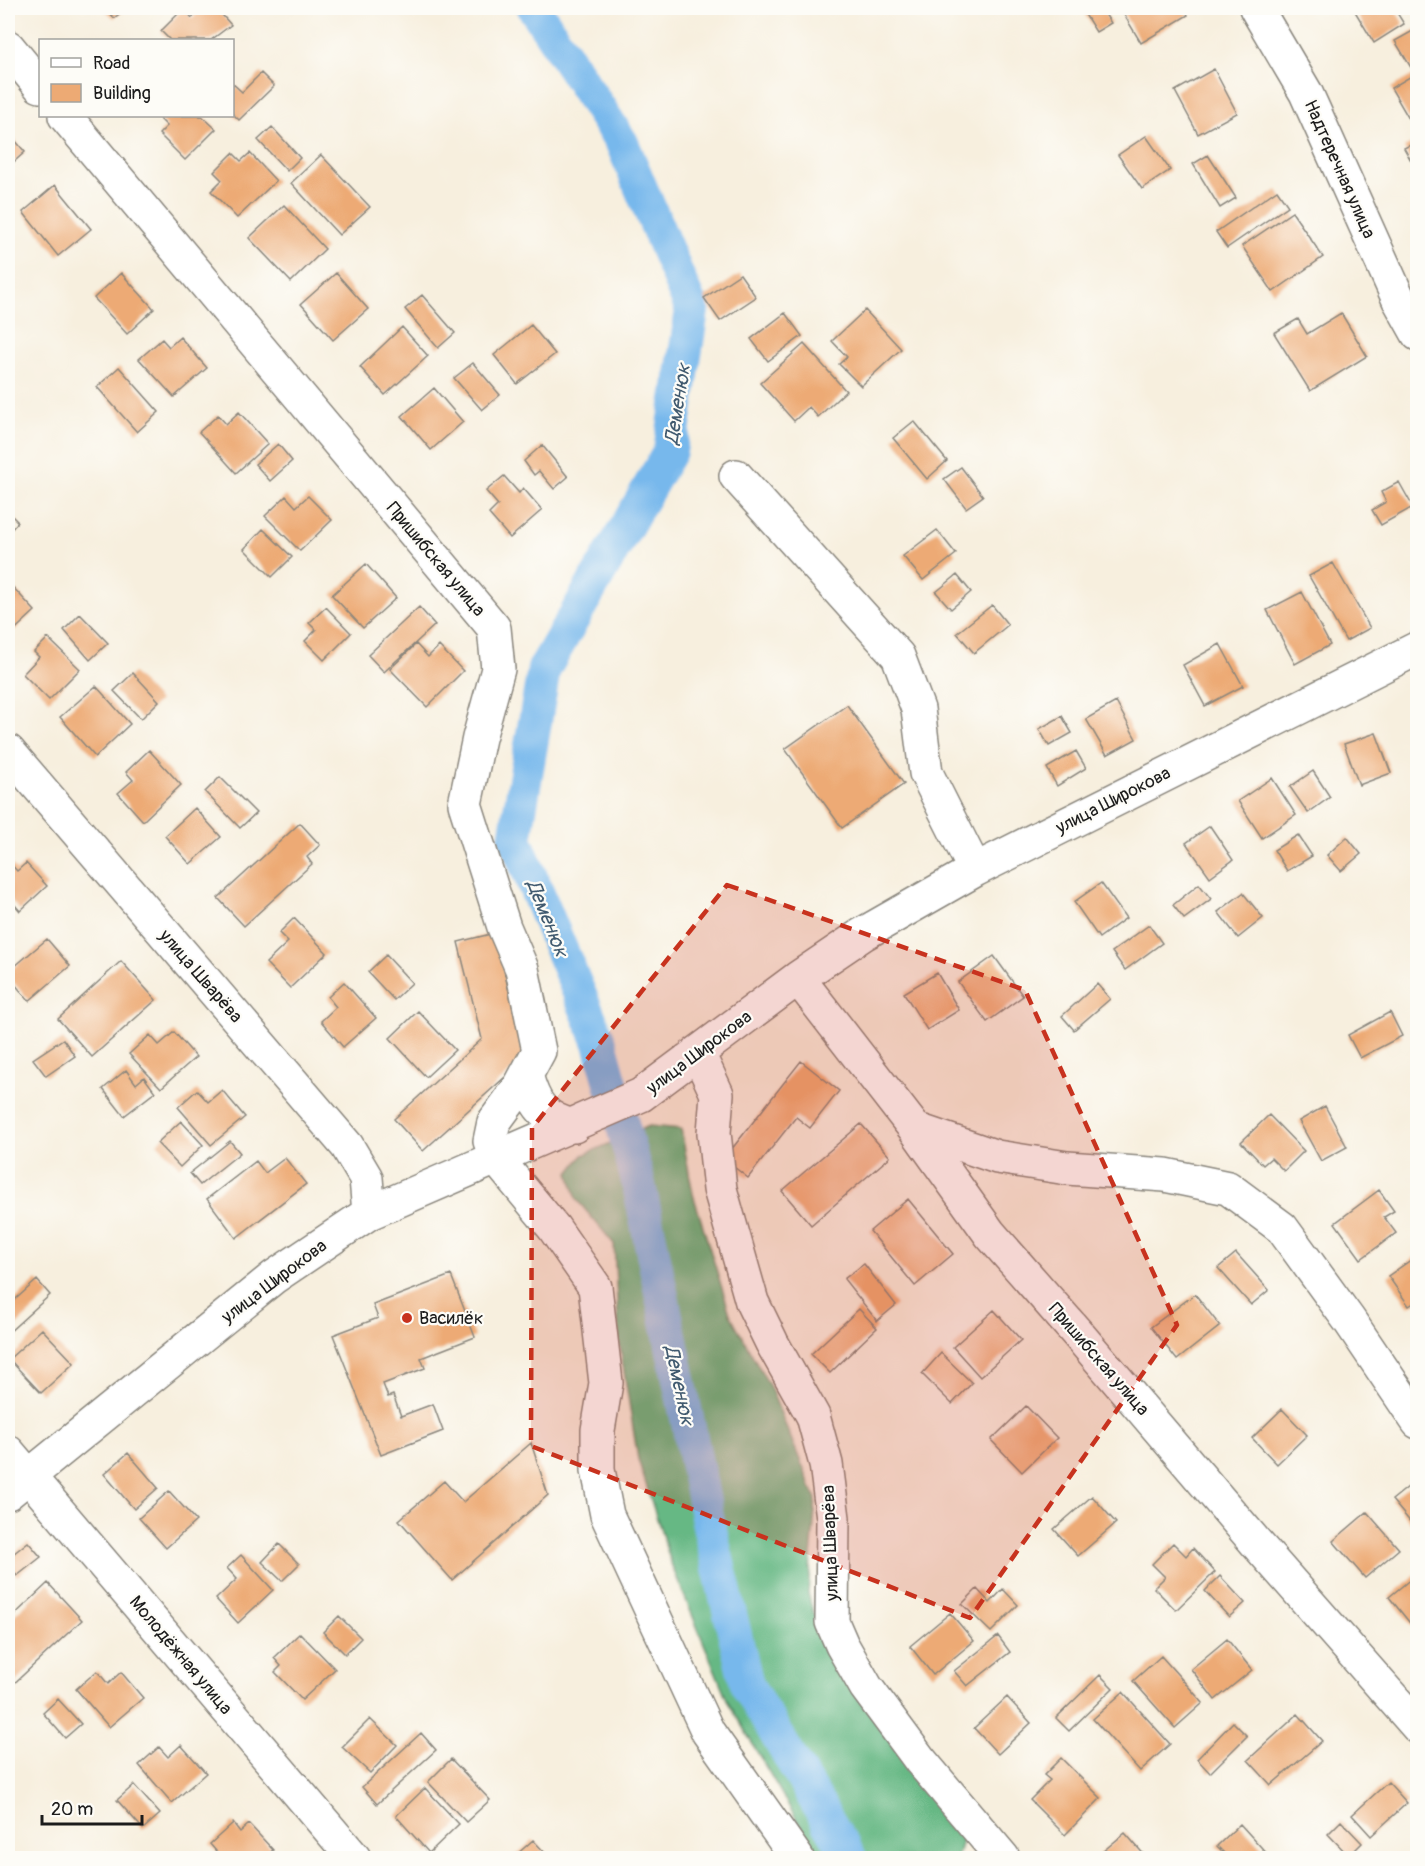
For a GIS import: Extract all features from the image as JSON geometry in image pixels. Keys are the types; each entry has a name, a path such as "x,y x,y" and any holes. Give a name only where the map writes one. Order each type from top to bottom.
{"street":[{"name":"Надтеречная улица","path":"1256,8 1306,93 1399,300 1418,334"},
{"path":"8,47 39,85"},
{"name":"Пришибская улица","path":"66,117 494,628 498,669 479,738 465,804 504,927 522,969 539,1051 526,1075 494,1122 490,1141 496,1158"},
{"path":"736,476 898,656 918,709 926,773 975,870"},
{"name":"улица Широкова","path":"14,1474 274,1277 369,1213 641,1095 798,978 863,934 975,870 1418,648"},
{"name":"улица Шварёва","path":"8,751 347,1146 366,1178 369,1213"},
{"name":"Пришибская улица","path":"798,978 915,1129 990,1234 1257,1544 1418,1726"},
{"name":"улица Шварёва","path":"698,1053 717,1094 714,1133 720,1190 752,1302 813,1416 826,1464 832,1518 832,1622 842,1645 873,1696 920,1760 1003,1858"},
{"path":"526,1075 532,1097 545,1113 556,1122 573,1126"},
{"path":"915,1129 997,1157 1067,1168 1165,1175 1228,1188 1282,1228 1349,1320 1418,1422"},
{"path":"496,1158 554,1228 595,1287 606,1383 598,1430 598,1470 608,1515 708,1732 796,1858"},
{"name":"Молодёжная улица","path":"14,1474 354,1858"}],"highlighted area":[{"path":"727,885 1025,990 1177,1325 970,1618 531,1446 532,1128"}],"green space":[{"path":"649,1126 681,1129 693,1194 730,1314 770,1387 816,1499 808,1593 823,1649 963,1837 957,1858 819,1858 728,1702 672,1566 638,1459 619,1340 614,1244 577,1200 569,1173 583,1155"}],"building":[{"path":"104,8 127,8 114,18"},
{"path":"184,8 192,18 202,8 216,8 231,25 212,39 169,39 161,31"},
{"path":"1081,8 1101,8 1111,23 1096,32"},
{"path":"1120,8 1184,8 1188,15 1141,43"},
{"path":"1353,8 1394,8 1404,24 1374,43"},
{"path":"1418,28 1418,114 1409,119 1391,88 1415,74 1395,41"},
{"path":"1214,69 1237,113 1198,134 1175,91"},
{"path":"261,73 274,86 239,120 234,115 234,85 242,92"},
{"path":"158,117 203,117 216,129 185,160 159,134 167,126"},
{"path":"272,127 300,158 287,171 258,140"},
{"path":"8,132 25,152 8,167"},
{"path":"1146,136 1170,170 1142,189 1118,155"},
{"path":"1418,141 1418,173 1404,148"},
{"path":"233,153 241,161 250,153 276,181 237,218 211,191 222,180 214,172"},
{"path":"321,155 370,207 339,235 291,183"},
{"path":"1208,155 1236,198 1220,208 1193,164"},
{"path":"55,185 91,229 58,256 23,212"},
{"path":"1277,190 1288,206 1227,248 1216,232"},
{"path":"284,205 325,249 291,282 249,238"},
{"path":"1292,212 1323,257 1273,292 1242,246"},
{"path":"121,273 154,309 127,334 94,298"},
{"path":"336,273 368,309 333,340 301,304"},
{"path":"740,274 756,297 720,321 704,298"},
{"path":"422,295 455,333 438,348 405,309"},
{"path":"865,310 901,349 861,386 839,364 847,357 832,341"},
{"path":"785,313 802,336 768,361 751,339"},
{"path":"1341,313 1367,356 1310,391 1274,333 1298,319 1307,334"},
{"path":"531,325 555,354 517,384 494,355"},
{"path":"402,327 428,356 385,395 360,367"},
{"path":"180,337 207,368 174,397 139,359 162,339 169,347"},
{"path":"804,344 846,391 818,417 809,407 794,421 760,383"},
{"path":"473,363 500,395 482,410 454,378"},
{"path":"119,367 159,412 137,432 97,387"},
{"path":"434,388 463,422 431,450 402,416"},
{"path":"239,412 268,444 236,473 199,432 218,415 226,424"},
{"path":"914,421 947,461 927,479 893,438"},
{"path":"278,444 292,461 270,481 255,464"},
{"path":"542,445 568,477 554,489 539,471 534,475 524,461"},
{"path":"961,467 983,496 966,508 944,479"},
{"path":"504,476 519,493 523,488 542,510 510,538 489,514 498,505 486,491"},
{"path":"1399,482 1413,507 1381,525 1372,510 1386,502 1381,492"},
{"path":"286,496 296,507 308,496 332,520 300,551 265,516"},
{"path":"8,512 18,522 8,533"},
{"path":"263,529 292,557 272,577 244,549"},
{"path":"937,530 956,554 923,580 903,556"},
{"path":"1333,563 1370,628 1346,641 1309,576"},
{"path":"366,564 396,598 363,628 332,595"},
{"path":"957,575 971,592 951,609 936,592"},
{"path":"8,582 35,611 8,636"},
{"path":"1302,592 1330,645 1295,664 1267,610"},
{"path":"992,605 1008,625 974,653 957,633"},
{"path":"326,607 351,633 324,660 305,641 316,630 309,623"},
{"path":"419,607 435,625 384,672 368,655"},
{"path":"80,614 108,643 90,660 64,630"},
{"path":"48,638 80,669 49,700 23,674 39,657 34,652"},
{"path":"416,644 428,657 439,646 463,671 427,707 390,669"},
{"path":"1220,644 1243,686 1205,706 1183,665"},
{"path":"133,673 159,701 141,719 114,691"},
{"path":"96,686 130,724 95,757 60,717"},
{"path":"1116,702 1136,739 1107,755 1086,719"},
{"path":"847,705 904,784 842,828 785,749"},
{"path":"1062,716 1072,733 1049,746 1039,729"},
{"path":"1376,733 1391,773 1359,785 1344,744"},
{"path":"149,750 181,785 143,821 118,793 133,780 126,772"},
{"path":"1076,751 1086,768 1057,786 1047,768"},
{"path":"1313,771 1330,797 1308,813 1290,787"},
{"path":"220,777 256,813 240,828 205,792"},
{"path":"1272,778 1296,815 1262,838 1238,801"},
{"path":"195,808 221,837 190,864 165,836"},
{"path":"300,823 320,845 307,857 312,864 244,926 218,898"},
{"path":"1210,826 1233,860 1210,877 1186,843"},
{"path":"1298,835 1312,856 1287,871 1274,850"},
{"path":"1347,837 1361,854 1341,871 1327,855"},
{"path":"8,861 17,871 26,863 47,886 20,911 8,897"},
{"path":"1101,883 1126,918 1099,938 1074,902"},
{"path":"1199,884 1211,899 1184,919 1173,905"},
{"path":"1243,893 1263,918 1238,938 1218,912"},
{"path":"294,918 327,953 290,988 266,963 288,942 279,933"},
{"path":"1149,925 1162,943 1125,970 1112,952"},
{"path":"495,933 525,1059 423,1151 394,1119 482,1039 458,942"},
{"path":"47,939 70,966 29,1001 8,976 8,972"},
{"path":"386,955 412,983 394,1000 368,972"},
{"path":"994,956 1023,996 987,1022 958,982"},
{"path":"121,961 156,1000 92,1057 58,1019"},
{"path":"937,973 959,1010 927,1030 904,993"},
{"path":"344,982 376,1018 343,1047 321,1021 336,1007 328,997"},
{"path":"1097,984 1110,999 1074,1030 1062,1016"},
{"path":"418,1011 455,1050 426,1077 390,1038"},
{"path":"1390,1012 1402,1036 1360,1058 1348,1035"},
{"path":"174,1032 196,1057 161,1088 129,1054 150,1035 159,1045"},
{"path":"63,1039 75,1056 46,1076 33,1059"},
{"path":"801,1061 839,1091 810,1128 796,1117 748,1178 724,1159"},
{"path":"126,1070 136,1084 144,1077 155,1092 124,1116 103,1089"},
{"path":"197,1090 208,1102 222,1090 245,1117 211,1145 178,1107"},
{"path":"1325,1106 1347,1147 1321,1161 1299,1121"},
{"path":"1269,1115 1304,1151 1284,1171 1271,1158 1263,1165 1241,1142"},
{"path":"181,1121 203,1145 180,1167 157,1143"},
{"path":"861,1124 890,1157 811,1225 782,1191"},
{"path":"230,1141 240,1153 200,1185 190,1173"},
{"path":"285,1158 306,1184 236,1238 207,1199 256,1161 265,1173"},
{"path":"1379,1190 1394,1211 1384,1217 1396,1233 1361,1259 1335,1223"},
{"path":"908,1199 953,1254 915,1286 870,1231"},
{"path":"1236,1253 1269,1290 1251,1305 1218,1268"},
{"path":"1418,1255 1418,1300 1409,1306 1388,1276"},
{"path":"864,1264 896,1305 877,1321 844,1279"},
{"path":"451,1275 475,1337 421,1358 425,1368 383,1384 388,1397 393,1395 401,1416 433,1404 443,1431 381,1455 333,1335 378,1318 373,1305"},
{"path":"37,1280 50,1295 8,1333 8,1306"},
{"path":"1195,1294 1220,1326 1177,1360 1151,1327"},
{"path":"859,1309 877,1328 830,1373 811,1354"},
{"path":"994,1310 1021,1340 980,1377 953,1347"},
{"path":"42,1329 74,1363 41,1393 9,1359"},
{"path":"941,1353 972,1383 952,1404 922,1374"},
{"path":"1026,1406 1057,1438 1022,1472 991,1440"},
{"path":"1282,1409 1307,1435 1277,1464 1252,1438"},
{"path":"531,1443 548,1495 452,1580 399,1520 444,1481 463,1502"},
{"path":"128,1453 158,1488 134,1509 104,1474"},
{"path":"1413,1483 1418,1488 1418,1531 1392,1500"},
{"path":"169,1491 196,1521 166,1548 139,1518"},
{"path":"1092,1496 1116,1523 1078,1556 1054,1529"},
{"path":"1367,1512 1399,1549 1365,1578 1333,1541"},
{"path":"28,1542 41,1557 17,1576 8,1564 8,1558"},
{"path":"1173,1543 1186,1556 1193,1548 1215,1572 1176,1610 1154,1588 1165,1577 1152,1564"},
{"path":"279,1544 299,1564 282,1581 262,1562"},
{"path":"241,1555 273,1590 238,1623 216,1599 237,1579 227,1568"},
{"path":"1418,1573 1418,1633 1389,1597"},
{"path":"1220,1576 1245,1603 1229,1617 1205,1591"},
{"path":"48,1583 82,1620 8,1689 8,1621"},
{"path":"977,1589 990,1603 1003,1589 1018,1605 991,1632 962,1604"},
{"path":"950,1613 974,1641 933,1675 910,1646"},
{"path":"339,1616 361,1638 345,1654 323,1632"},
{"path":"300,1633 335,1669 302,1700 275,1672 281,1666 274,1658"},
{"path":"998,1636 1010,1652 967,1686 954,1671"},
{"path":"1227,1639 1252,1670 1215,1700 1191,1669"},
{"path":"1161,1656 1203,1703 1175,1728 1133,1681"},
{"path":"97,1671 108,1684 121,1672 143,1698 109,1727 76,1689"},
{"path":"1100,1675 1113,1688 1069,1731 1056,1718"},
{"path":"1123,1692 1170,1744 1140,1771 1093,1719"},
{"path":"1007,1697 1031,1723 998,1754 974,1728"},
{"path":"58,1699 81,1724 65,1738 43,1713"},
{"path":"1298,1714 1322,1741 1271,1785 1248,1760"},
{"path":"370,1719 397,1745 370,1773 342,1747"},
{"path":"1233,1722 1247,1736 1210,1773 1197,1759"},
{"path":"421,1733 436,1750 377,1804 362,1787"},
{"path":"181,1745 206,1773 172,1803 139,1765 159,1747 168,1757"},
{"path":"1061,1758 1101,1798 1065,1835 1030,1800 1050,1780 1044,1775"},
{"path":"451,1759 490,1800 466,1822 428,1782"},
{"path":"1388,1782 1407,1803 1371,1836 1352,1815"},
{"path":"134,1785 160,1814 143,1829 117,1800"},
{"path":"425,1788 459,1824 429,1853 396,1816"},
{"path":"1341,1821 1362,1843 1349,1856 1328,1834"},
{"path":"233,1823 240,1832 249,1824 273,1850 264,1858 222,1858 210,1844"},
{"path":"1240,1824 1271,1858 1229,1858 1217,1846"},
{"path":"1125,1833 1147,1858 1095,1858"},
{"path":"533,1840 550,1858 517,1858 515,1856"}],"waterway":[{"name":"Деменюк","path":"534,8 622,143 692,310 670,451 544,669 515,839 600,1043 639,1185 710,1530 747,1685 850,1858"}],"place":[{"name":"Василёк","path":"407,1318"}]}
